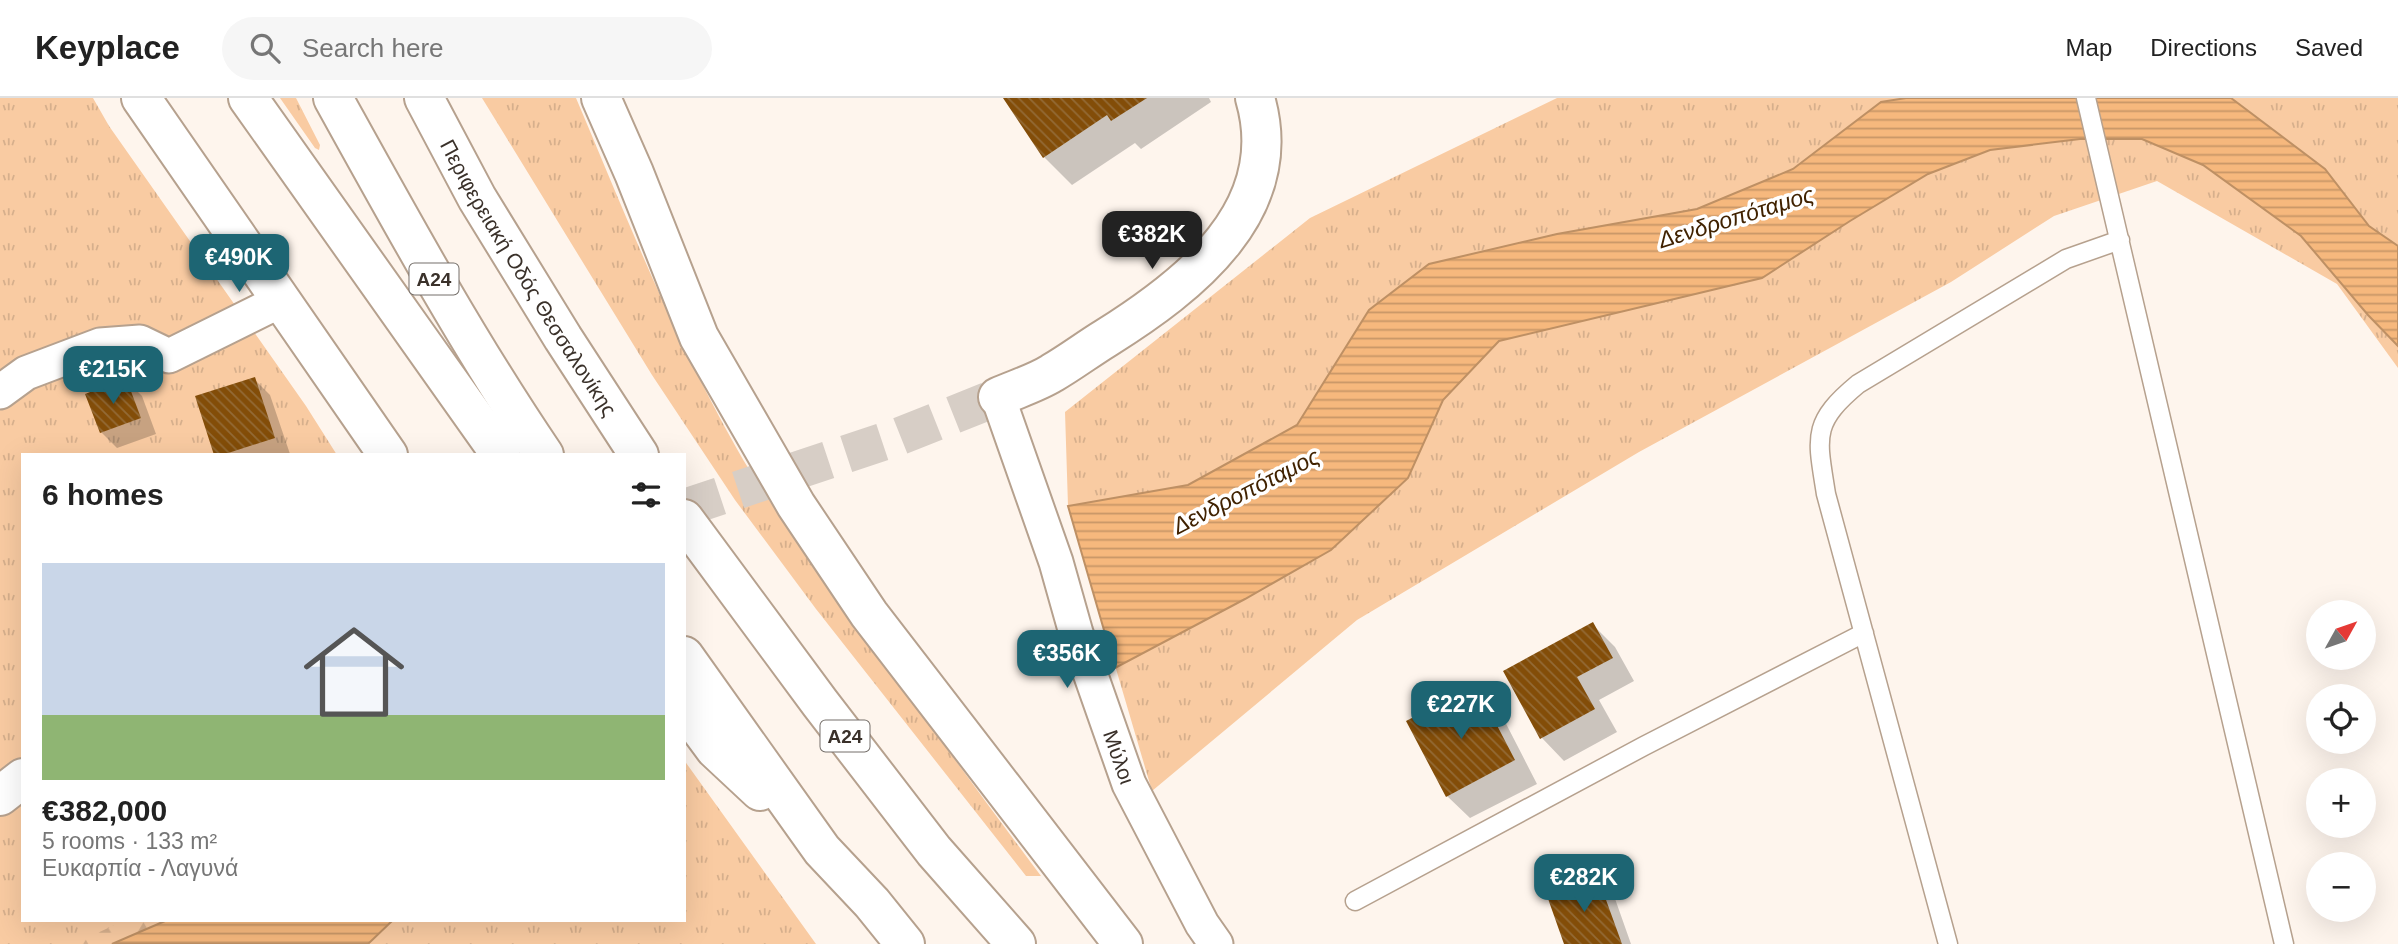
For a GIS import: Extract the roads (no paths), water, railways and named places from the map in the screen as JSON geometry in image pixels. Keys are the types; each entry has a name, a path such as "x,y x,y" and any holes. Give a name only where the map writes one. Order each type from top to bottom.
{"main road":[{"path":"141,98 386,453"},
{"path":"248,98 500,453"},
{"name":"Α24","path":"333,98 493,380 543,453"},
{"name":"Περιφερειακή Οδός Θεσσαλονίκης","path":"424,98 477,198 638,453"},
{"path":"601,98 699,337 796,505 869,614 1123,944"},
{"path":"622,98 634,173"},
{"path":"998,397 1050,374 1152,310 1199,270 1219,247 1242,215 1260,167 1260,115 1255,98"},
{"name":"Α24","path":"686,522 934,851 1016,944"},
{"path":"686,659 822,849"},
{"path":"686,710 715,749 822,849 872,903 905,944"},
{"path":"0,796 21,780"}],"street":[{"path":"0,392 26,373 100,345 140,342 169,356 280,301"},
{"name":"Μύλοι","path":"998,397 1056,562 1076,634 1129,784 1196,912 1216,944"}],"lane":[{"path":"2086,98 2284,944"},
{"path":"1948,944 1826,494 1818,445 1822,423 1837,402 1858,384 2066,259 2120,240"},
{"path":"1355,901 1644,746 1864,634"}],"water":[{"name":"Δενδροπόταμος","path":"1906,98 2231,98 2325,169 2369,226 2398,246 2398,346 2301,236 2203,165 2142,139 2080,139 1990,150 1928,174 1762,278 1499,341 1443,400 1408,478 1331,550 1115,668 1068,506 1188,485 1297,425 1369,310 1429,264 1557,234 1697,209 1793,169 1881,102"},
{"path":"163,922 391,922 368,944 112,944"}],"tunnel":[{"path":"686,507 900,436 998,397"}]}
